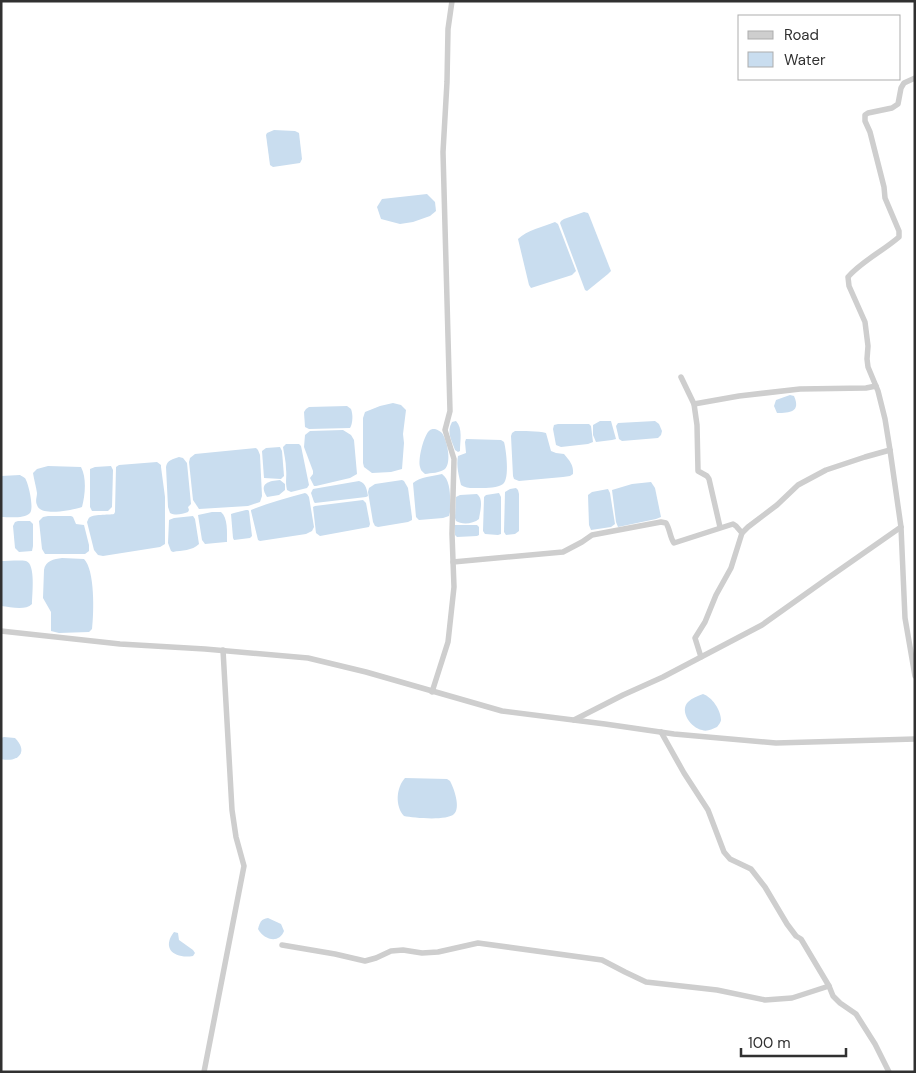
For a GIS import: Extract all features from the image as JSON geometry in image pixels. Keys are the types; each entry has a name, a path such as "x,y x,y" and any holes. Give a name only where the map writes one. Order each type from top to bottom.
{"street":[{"path":"432,692 448,642 454,587 452,524 454,459 445,430 450,411 444,152 448,82 448,29 452,1"},
{"path":"915,78 904,84 901,88 898,104 892,108 865,115 885,198 899,231 899,237 854,270 848,278 849,286 865,322 868,367 878,391 885,418 901,527 905,618 915,676"},
{"path":"681,377 694,404 697,425 698,472 709,479 720,527"},
{"path":"694,404 739,396 800,389 866,388 876,386"},
{"path":"701,657 695,638 731,568 742,533 777,505 798,485 826,470 890,450"},
{"path":"453,562 563,552 582,542 592,534 661,522 666,523 674,543 732,524 742,533"},
{"path":"574,720 622,695 663,677 762,625 901,527"},
{"path":"1,631 120,644 223,650 308,658 366,672 502,711 661,732 776,743 915,739"},
{"path":"204,1072 244,866 236,837 232,810 223,650"},
{"path":"661,732 708,810 724,852 730,859 751,869 765,887 787,924 796,936 801,939 833,996 856,1014 875,1044 889,1072"},
{"path":"282,945 366,961 391,951 438,952 478,943 602,960 646,982 717,990 765,1000 792,998 829,986"}],"water":[{"path":"274,130 295,131 299,133 302,159 300,163 273,167 270,165 266,135"},
{"path":"427,194 435,202 436,211 430,216 400,224 381,219 377,207 382,199"},
{"path":"584,212 589,215 611,271 587,291 560,223 564,219"},
{"path":"555,222 558,224 576,271 572,275 531,288 518,239 530,231"},
{"path":"790,395 794,396 796,401 793,411 777,413 774,406 776,400"},
{"path":"393,403 401,405 406,410 402,469 391,472 372,473 364,467 363,463 363,418 365,412"},
{"path":"347,406 351,409 352,413 350,428 309,429 305,427 304,412 309,407"},
{"path":"456,421 460,427 461,435 460,451 458,452 455,450 450,433 452,422"},
{"path":"600,421 611,421 616,439 596,442 593,435 593,425"},
{"path":"655,421 659,424 662,431 658,438 622,441 619,439 616,426 618,423"},
{"path":"589,424 591,426 593,442 561,447 556,445 553,429 554,425"},
{"path":"431,429 435,429 444,436 448,451 447,466 438,472 425,474 420,467 421,449 428,432"},
{"path":"343,430 351,435 354,440 357,474 350,478 314,486 310,478 313,471 304,447 305,435 310,431"},
{"path":"515,431 546,433 551,451 564,454 572,465 573,474 563,477 519,481 514,479 511,436"},
{"path":"466,439 501,440 504,442 507,470 503,484 486,488 468,488 461,485 457,460 458,456 466,453"},
{"path":"286,444 299,444 301,446 309,485 307,488 291,492 287,490 286,463 283,447"},
{"path":"280,447 284,476 281,479 264,478 262,451 266,448"},
{"path":"256,448 260,455 262,496 260,502 248,506 199,509 193,500 190,458 195,454"},
{"path":"179,457 183,458 187,463 191,504 188,507 188,512 177,515 170,513 168,507 166,467 169,461"},
{"path":"157,462 161,465 165,497 165,544 160,547 103,556 98,555 94,550 87,522 93,516 114,514 116,467 119,465"},
{"path":"48,466 81,467 85,482 82,507 57,512 39,509 36,504 37,493 33,473 37,469"},
{"path":"111,466 113,470 112,507 108,511 92,511 90,507 90,469"},
{"path":"442,474 447,481 450,492 449,516 419,520 416,517 413,483 423,478"},
{"path":"20,475 25,478 28,487 31,502 30,513 20,517 1,517 1,476"},
{"path":"280,480 285,484 285,490 279,495 267,497 264,486 269,482"},
{"path":"402,480 408,488 412,520 375,526 368,492 369,488 375,484"},
{"path":"359,481 365,485 368,496 314,502 311,493 313,489"},
{"path":"651,482 655,488 661,517 618,527 612,490 632,484"},
{"path":"516,488 519,494 519,531 515,534 506,535 504,532 505,492"},
{"path":"608,489 615,524 611,527 591,530 589,525 588,495 592,492"},
{"path":"305,493 309,497 314,527 312,531 306,534 258,540 251,510"},
{"path":"499,493 501,497 501,534 485,534 483,531 484,497"},
{"path":"477,494 481,502 479,519 468,523 456,521 456,497"},
{"path":"363,500 366,503 369,527 320,536 316,533 313,507"},
{"path":"249,511 252,536 250,538 234,540 231,514"},
{"path":"221,512 225,518 227,542 205,544 202,540 198,515"},
{"path":"71,516 76,524 84,525 89,551 85,554 45,554 42,549 39,521 43,517"},
{"path":"193,516 199,544 190,549 171,551 168,543 169,520"},
{"path":"18,521 30,521 33,524 32,551 19,552 15,548 13,526"},
{"path":"455,525 477,525 479,527 479,535 457,537 455,535"},
{"path":"62,558 84,559 88,565 92,582 93,603 92,629 89,632 59,633 51,631 51,612 43,598 44,570 48,563"},
{"path":"1,561 26,561 29,563 33,580 32,604 18,608 1,606"},
{"path":"703,694 715,704 721,720 717,727 706,731 698,729 690,723 685,710 688,702"},
{"path":"1,738 15,738 19,743 21,752 17,758 1,759"},
{"path":"405,778 447,779 450,781 457,803 454,814 445,818 404,816 399,807 398,792"},
{"path":"268,918 281,924 284,931 279,938 268,938 258,929 261,921"},
{"path":"174,932 178,933 179,940 193,950 195,953 193,956 186,957 172,952 169,943"}]}
